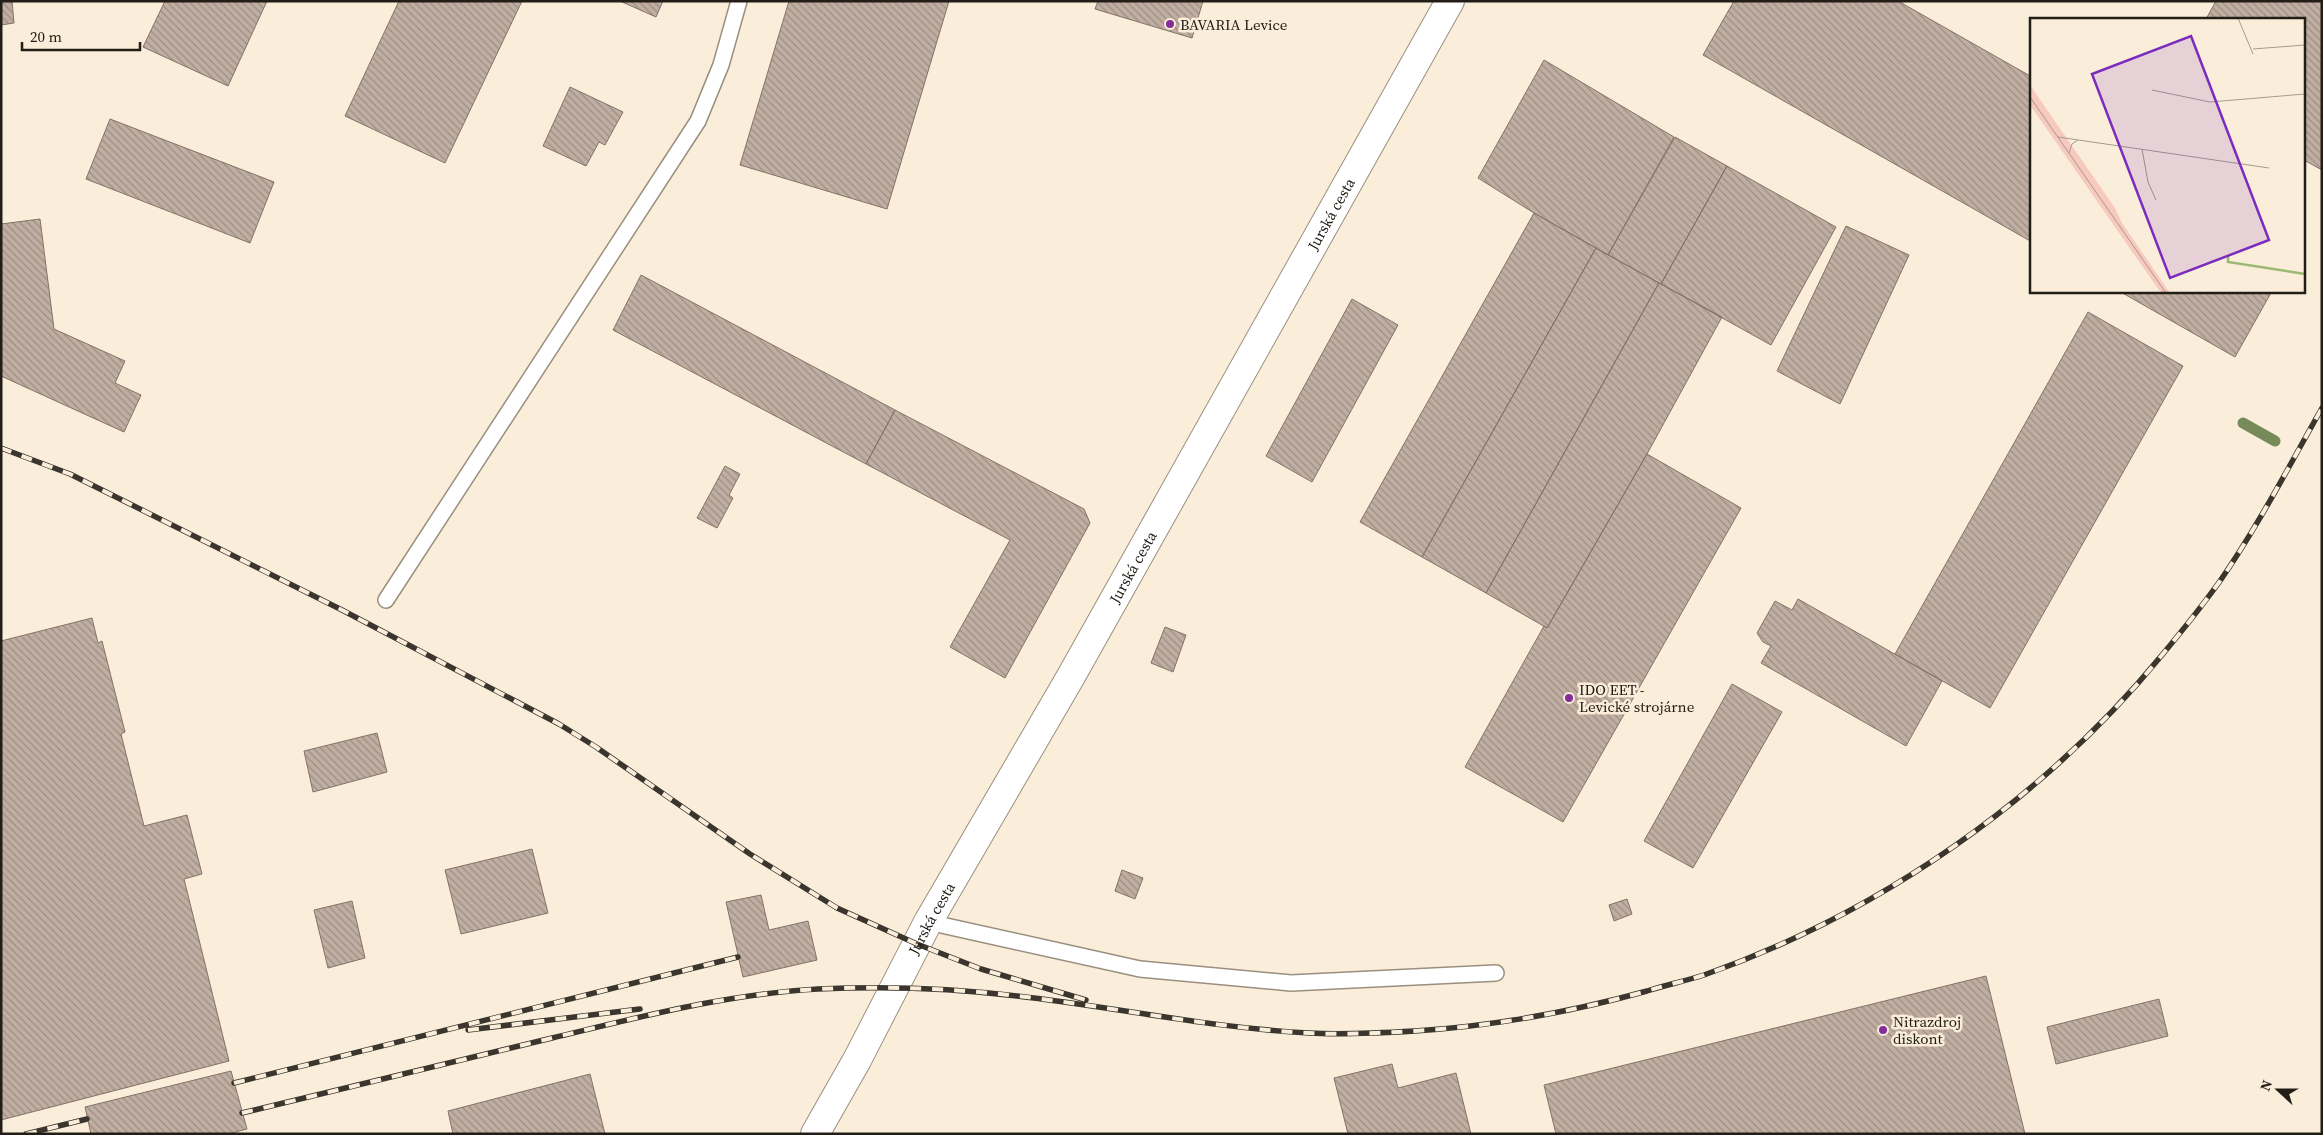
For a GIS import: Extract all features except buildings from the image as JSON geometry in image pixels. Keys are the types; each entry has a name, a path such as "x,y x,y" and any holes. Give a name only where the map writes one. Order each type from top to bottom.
{"street":[{"name":"Jurská cesta","path":"815,1134 928,922 1070,678 1450,1"}],"lane":[{"path":"386,600 698,121 721,65 739,1"},
{"path":"928,922 1140,968 1291,983 1496,974"}],"waterway":[{"path":"2243,423 2275,441"}],"railway":[{"path":"242,1113 651,1015 717,1001 784,992 868,988 918,988 967,991 1054,1001 1236,1027 1349,1034 1445,1029 1503,1022 1561,1012 1618,999 1704,975 1769,949 1833,919 1895,884 1955,846 2012,803 2065,757 2116,708 2162,655 2213,590 2260,517 2322,408"},
{"path":"1,448 70,474 342,610 559,724 596,747 750,854 837,908 917,944 981,969 1086,1000"},
{"path":"234,1083 738,957"},
{"path":"468,1030 640,1009"},
{"path":"26,1134 87,1119"}],"place":[{"name":"BAVARIA Levice","path":"1170,24"},
{"name":"IDO EET - Levické strojárne","path":"1569,698"},
{"name":"Nitrazdroj diskont","path":"1883,1030"}]}
